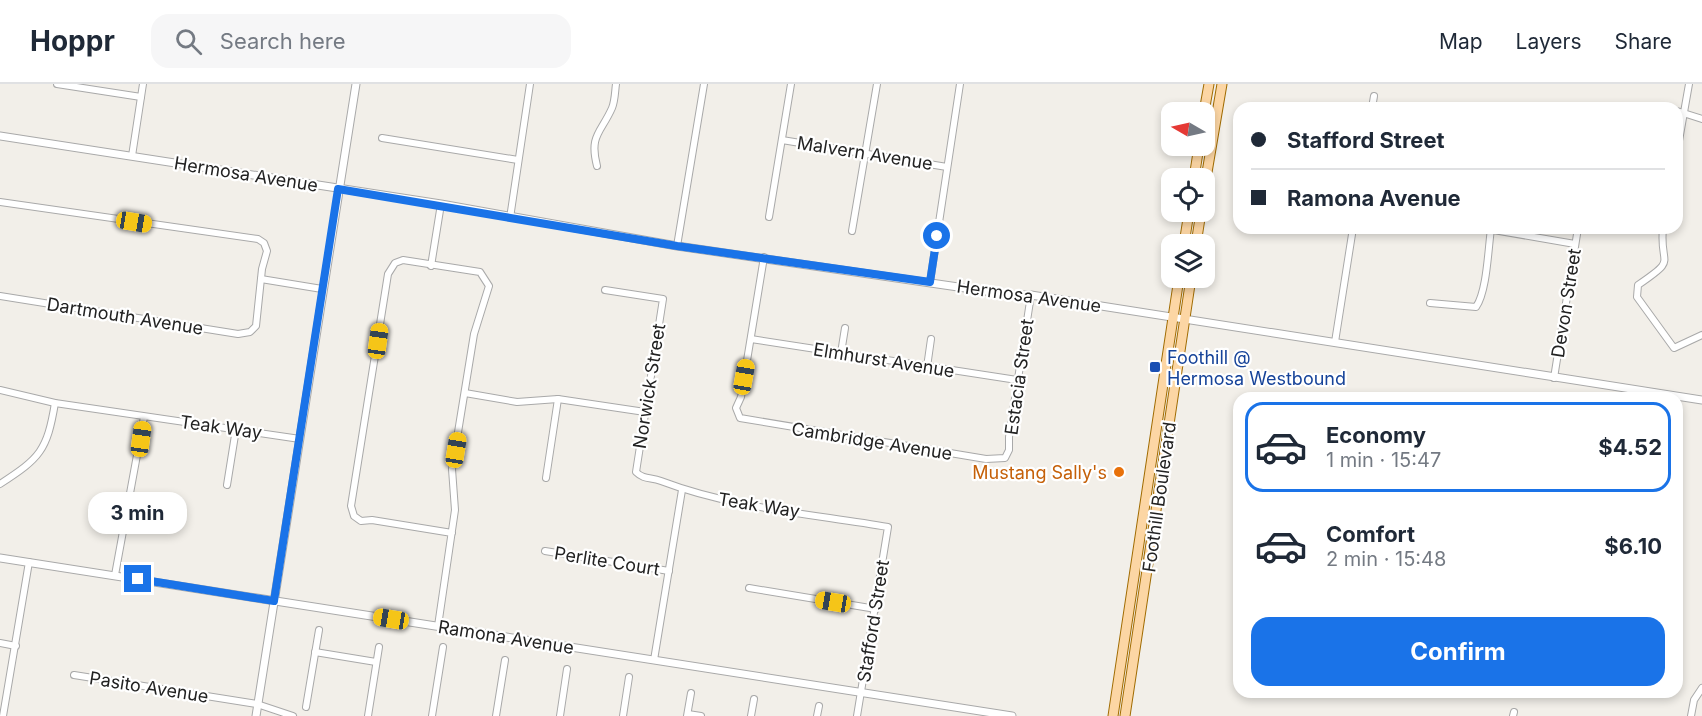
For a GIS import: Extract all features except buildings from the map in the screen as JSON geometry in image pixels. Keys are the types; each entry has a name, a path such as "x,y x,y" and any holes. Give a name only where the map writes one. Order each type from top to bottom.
{"main road":[{"path":"1206,102 1209,84"},
{"path":"1208,168 1222,84"},
{"name":"Foothill Boulevard","path":"1113,716 1178,288"},
{"name":"Foothill Boulevard","path":"1125,716 1190,288"}],"street":[{"path":"57,84 141,97"},
{"path":"132,156 143,84"},
{"path":"256,716 356,84"},
{"path":"510,218 530,84"},
{"path":"597,166 593,151 598,129 612,107 616,84"},
{"path":"677,246 704,84"},
{"path":"770,217 792,84"},
{"path":"852,231 877,84"},
{"path":"930,282 960,84"},
{"path":"1683,103 1689,84"},
{"path":"1373,102 1374,96"},
{"path":"1683,114 1702,119"},
{"name":"Hermosa Avenue","path":"0,136 441,204 677,246 1013,295 1031,295 1648,392"},
{"path":"382,138 518,160"},
{"name":"Malvern Avenue","path":"782,140 947,166"},
{"path":"0,201 258,239 264,243 267,251 261,279 322,289"},
{"path":"431,266 441,204"},
{"path":"1335,342 1352,234"},
{"path":"1430,303 1476,308 1483,297 1482,288 1490,234"},
{"path":"1519,234 1575,244"},
{"name":"Devon Street","path":"1554,378 1577,234"},
{"path":"1664,234 1666,260 1662,268 1638,285 1635,291 1636,297 1674,348 1702,335"},
{"path":"751,339 764,257"},
{"path":"438,626 453,533 455,510 452,469 474,334 489,286 480,272 403,260 395,263 388,274 351,506 354,516 361,521 372,520 453,533"},
{"name":"Dartmouth Avenue","path":"0,296 238,334 250,332 256,326 261,279"},
{"name":"Norwick Street","path":"605,290 663,299 636,472"},
{"name":"Estacia Street","path":"1005,458 1009,450 1017,380 1031,295"},
{"path":"841,353 845,328"},
{"name":"Elmhurst Avenue","path":"751,339 1017,380"},
{"name":"Cambridge Avenue","path":"751,339 741,397 736,408 740,418 986,459 1005,458"},
{"path":"927,367 932,339"},
{"name":"Teak Way","path":"0,390 55,403 300,439"},
{"path":"465,393 517,402 558,399 645,412"},
{"name":"Hermosa Avenue","path":"1683,397 1702,400"},
{"path":"546,478 558,399"},
{"path":"0,484 40,453 50,432 55,403"},
{"path":"115,575 144,417"},
{"path":"227,485 236,429"},
{"name":"Teak Way","path":"636,472 643,479 657,480 701,496 888,526"},
{"path":"654,660 682,490"},
{"name":"Stafford Street","path":"857,716 888,526"},
{"name":"Perlite Court","path":"545,551 669,571"},
{"name":"Ramona Avenue","path":"0,558 861,692 992,715 1012,716"},
{"path":"3,716 29,562"},
{"path":"749,588 876,609"},
{"path":"306,707 319,630"},
{"path":"0,643 16,646"},
{"path":"368,716 379,647"},
{"path":"432,716 443,647"},
{"path":"315,652 376,662"},
{"path":"496,716 505,660"},
{"path":"560,716 567,669"},
{"name":"Pasito Avenue","path":"74,675 257,704 293,716"},
{"path":"623,716 629,677"},
{"path":"1691,716 1694,700 1702,688"},
{"path":"691,693 687,715 701,716"},
{"path":"751,716 754,699"},
{"path":"817,716 819,706"}],"place":[{"name":"Foothill @ Hermosa Westbound","path":"1155,367"},
{"name":"Mustang Sally's","path":"1119,472"}],"route":[{"path":"138,579 274,601 338,189 441,204 677,246 930,282 937,236"}]}
